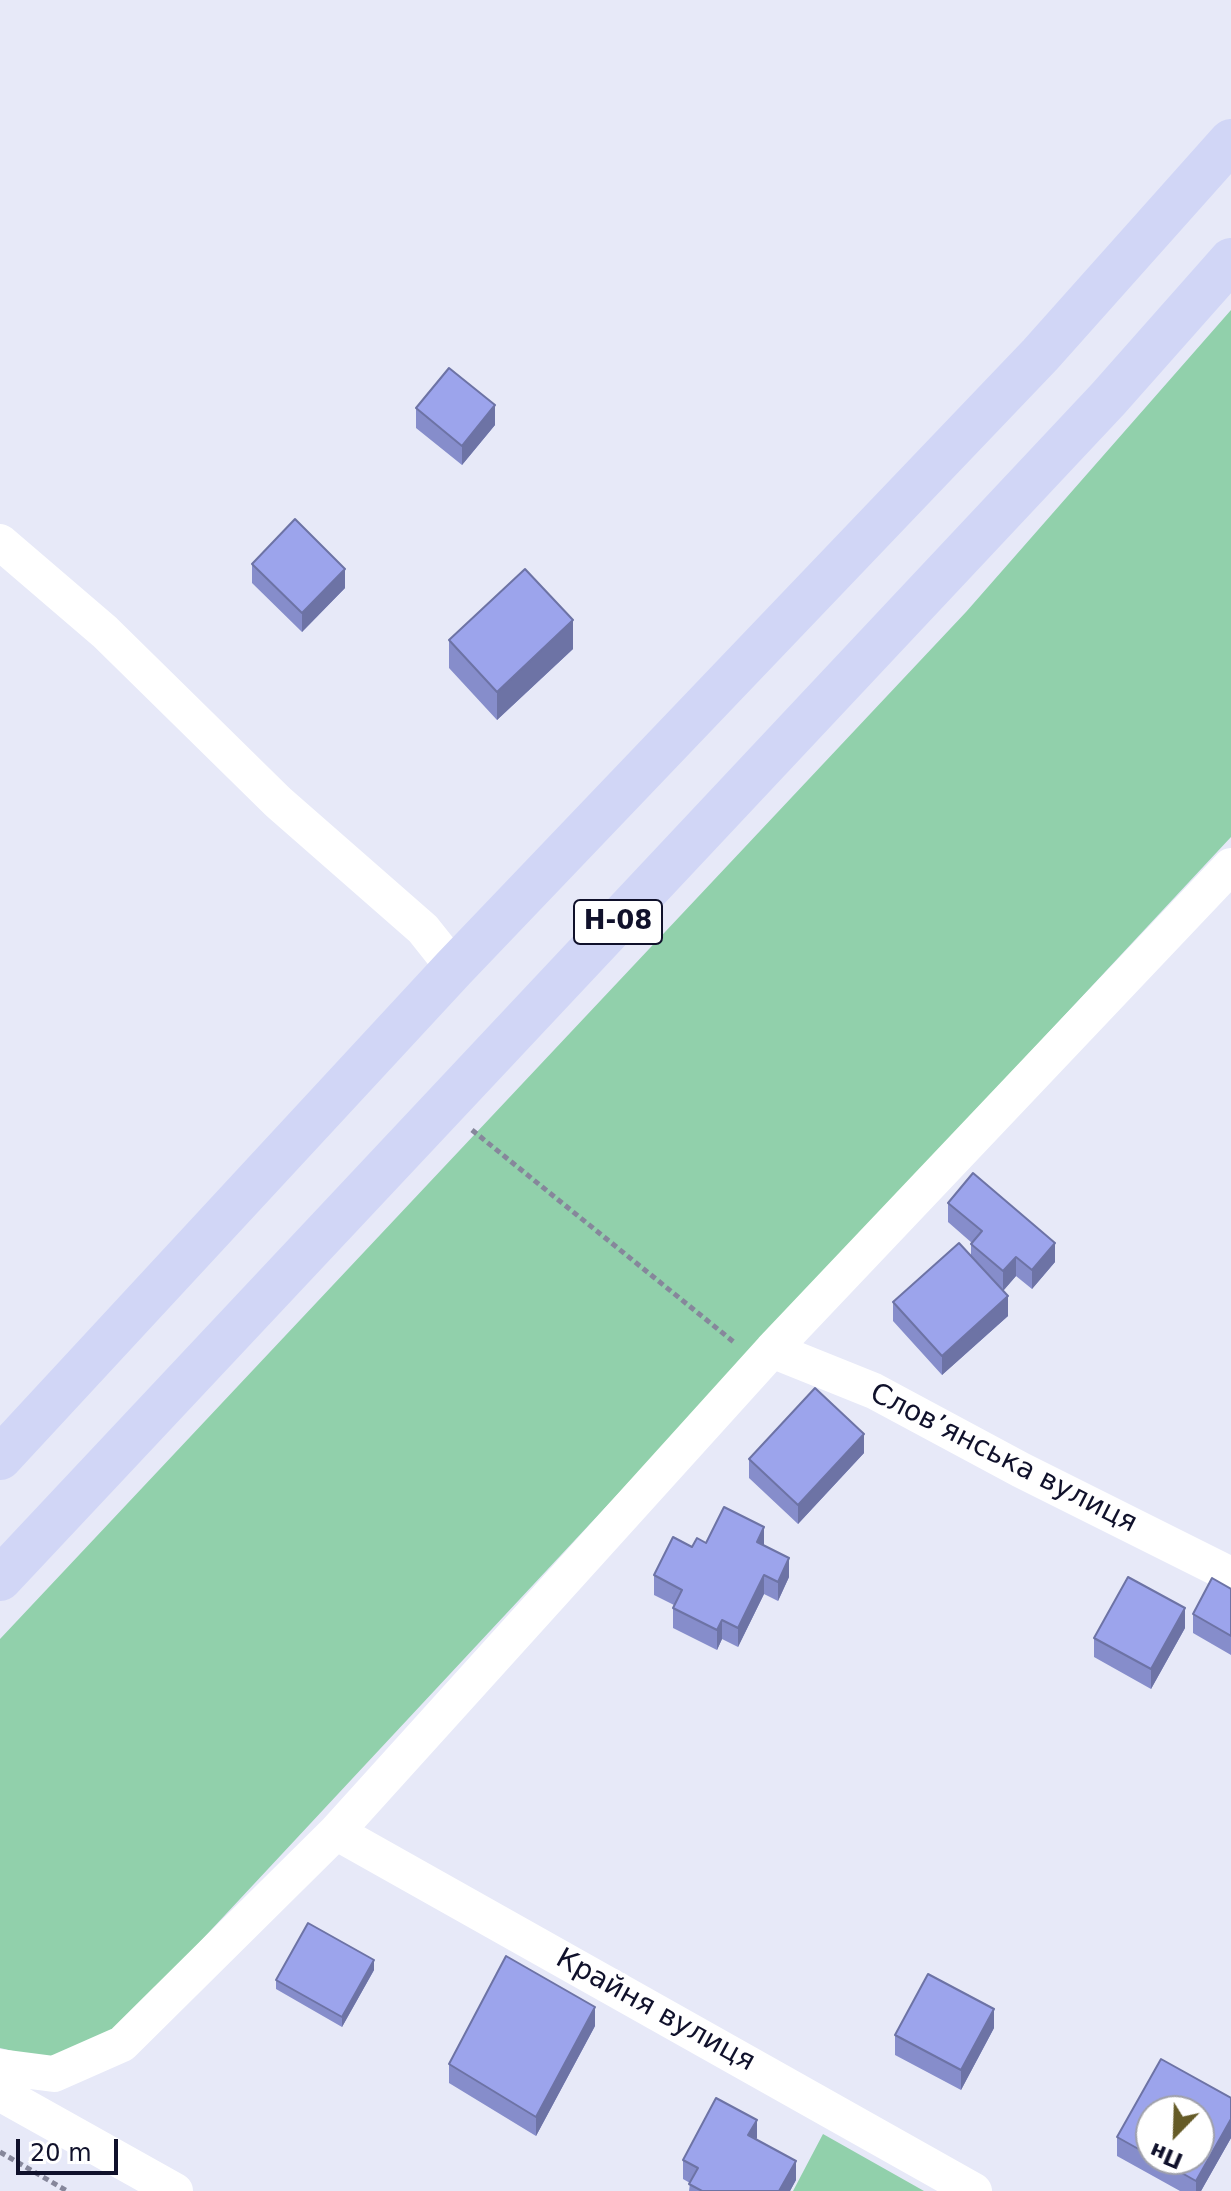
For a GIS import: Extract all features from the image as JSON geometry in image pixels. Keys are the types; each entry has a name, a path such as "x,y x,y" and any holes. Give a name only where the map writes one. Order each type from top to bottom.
{"main road":[{"name":"Н-08","path":"0,1458 454,968 1040,355 1231,141"},
{"name":"Н-08","path":"0,1579 1108,399 1231,260"}],"street":[{"path":"0,542 105,632 278,802 423,929 454,968"},
{"path":"0,2067 54,2074 122,2044 336,1832 766,1356 1231,866"},
{"name":"Словʼянська вулиця","path":"766,1356 874,1391 1021,1470 1231,1575"},
{"name":"Крайня вулиця","path":"336,1832 974,2191"},
{"path":"0,2093 175,2191"}],"path":[{"path":"443,1107 766,1356"},
{"path":"0,2152 67,2191"}],"green space":[{"path":"1231,310 1231,837 114,2034 51,2060 0,2048 0,1639 966,612"},
{"path":"823,2134 924,2191 793,2191"}],"building":[{"path":"449,368 495,405 462,446 416,408"},
{"path":"295,519 345,569 302,613 252,564"},
{"path":"525,569 573,620 497,692 449,640"},
{"path":"973,1173 1055,1243 1032,1270 1016,1257 1003,1271 971,1244 982,1231 948,1203"},
{"path":"959,1243 1008,1296 942,1356 893,1302"},
{"path":"815,1388 864,1434 798,1505 749,1459"},
{"path":"724,1507 764,1527 757,1542 789,1558 778,1582 764,1575 738,1628 722,1620 717,1630 673,1608 682,1590 654,1575 673,1537 692,1547 697,1538 706,1543"},
{"path":"1128,1577 1185,1608 1151,1669 1094,1638"},
{"path":"1212,1578 1231,1589 1231,1636 1193,1614"},
{"path":"308,1923 374,1960 342,2017 276,1980"},
{"path":"506,1956 595,2007 536,2117 449,2064"},
{"path":"928,1974 994,2009 961,2070 895,2035"},
{"path":"1161,2059 1231,2098 1231,2119 1215,2147 1215,2095 1141,2095"},
{"path":"716,2098 757,2120 748,2135 796,2161 779,2191 702,2191 689,2184 698,2168 683,2160"},
{"path":"1135,2105 1135,2147 1117,2137"},
{"path":"1185,2175 1199,2175 1196,2181"}]}
